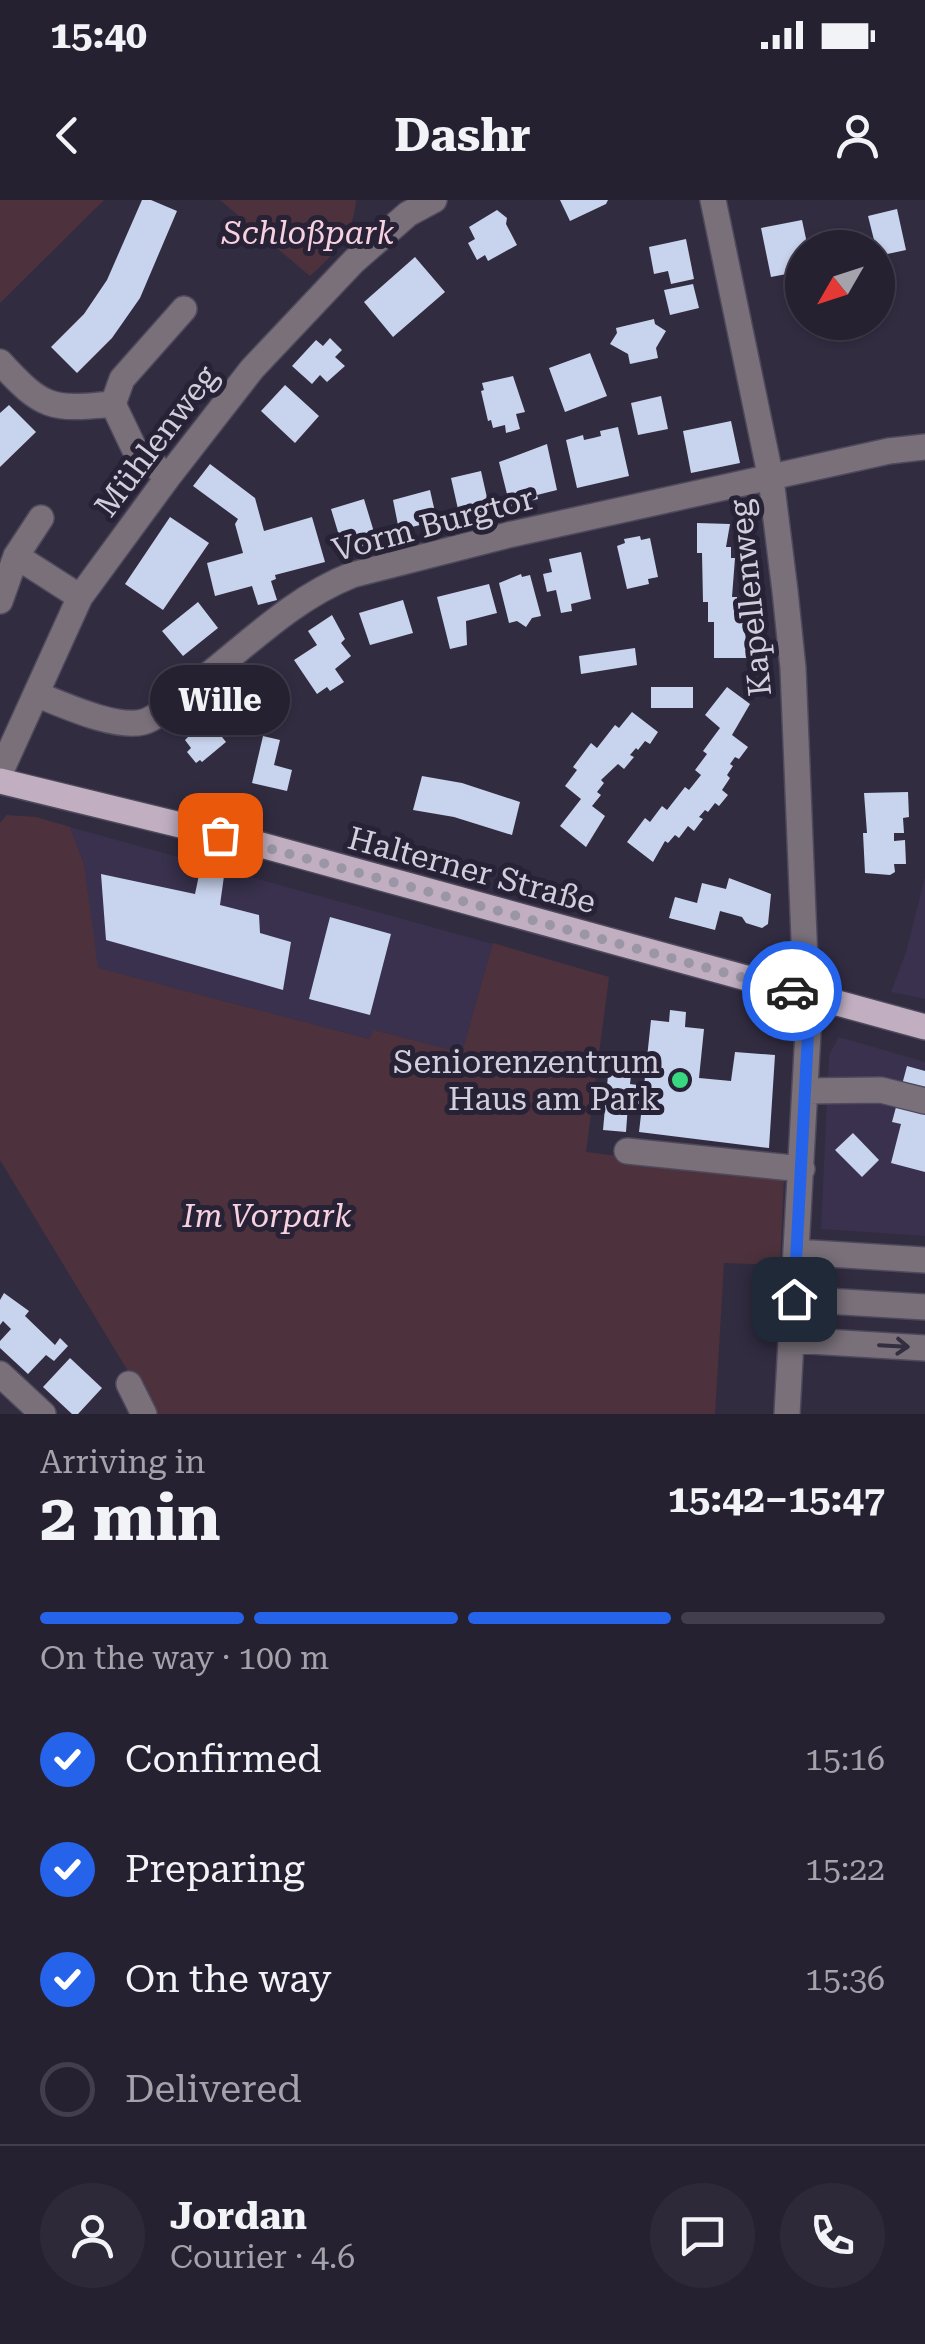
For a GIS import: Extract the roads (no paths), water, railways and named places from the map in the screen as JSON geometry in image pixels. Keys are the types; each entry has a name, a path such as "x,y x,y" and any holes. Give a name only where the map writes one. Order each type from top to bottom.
{"main road":[{"name":"Halterner Straße","path":"0,782 254,844 925,1027"}],"street":[{"name":"Mühlenweg","path":"0,774 80,597 168,477 252,369 401,207 434,200"},
{"name":"Kapellenweg","path":"713,200 771,479 793,668 804,942 810,996 787,1414"},
{"path":"168,477 134,448 112,404 122,379 184,309"},
{"path":"0,362 27,392 59,409 112,404"},
{"path":"771,479 889,451 925,448"},
{"name":"Vorm Burgtor","path":"38,695 93,715 130,724 146,722 283,614 320,588 352,575 508,536 771,479"},
{"path":"1,589 16,556 41,518"},
{"path":"16,556 80,597"},
{"path":"805,1092 881,1090 925,1101"},
{"path":"627,1151 802,1168"},
{"path":"796,1252 925,1260"},
{"path":"794,1299 925,1307"},
{"path":"792,1340 925,1348"},
{"path":"0,1374 43,1414"}],"place":[{"name":"Wille","path":"220,835"},
{"name":"Seniorenzentrum Haus am Park","path":"680,1080"}],"park label":[{"name":"Schloßpark","path":"308,233"},
{"name":"Im Vorpark","path":"267,1216"}]}
